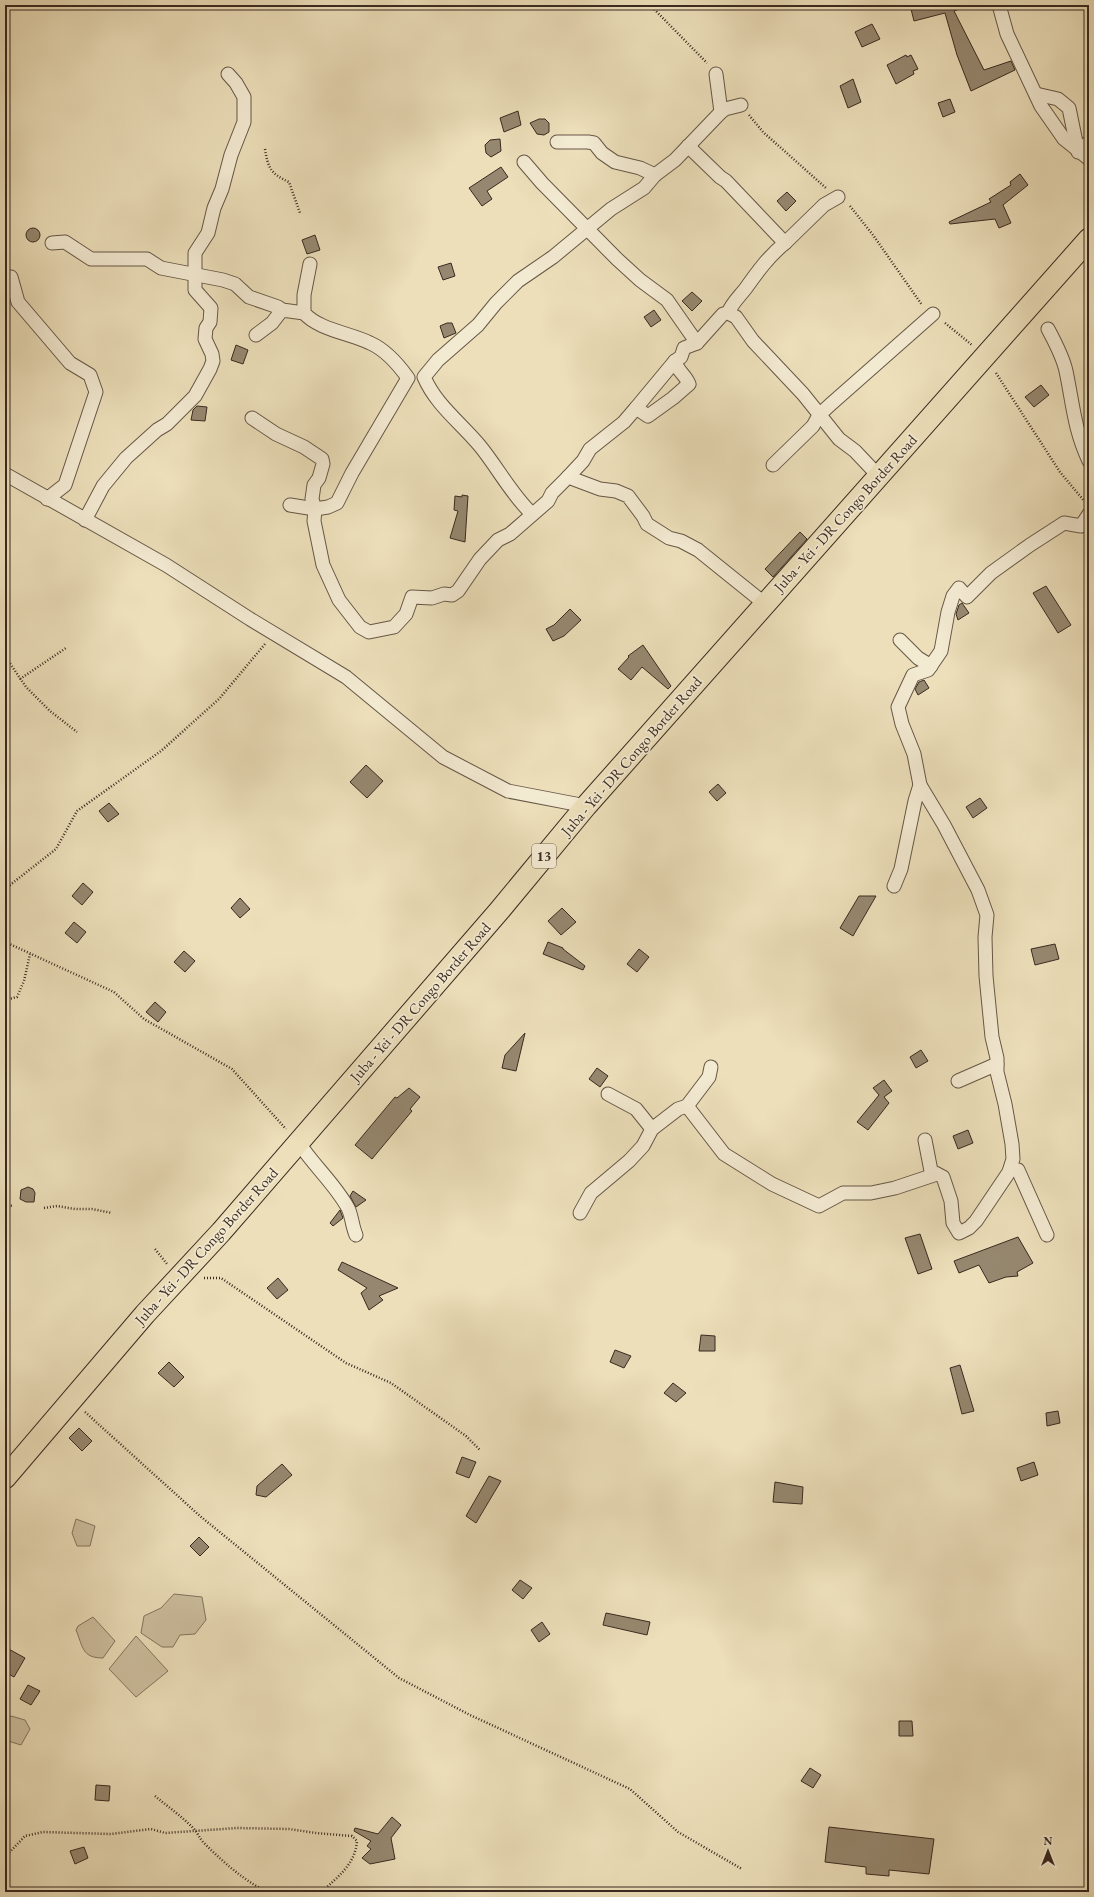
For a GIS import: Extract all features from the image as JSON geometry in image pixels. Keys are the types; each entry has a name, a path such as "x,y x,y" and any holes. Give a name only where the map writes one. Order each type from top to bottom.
{"main road":[{"name":"Juba - Yei - DR Congo Border Road","path":"5,1478 72,1399 221,1232 494,917 586,806 1089,239"}],"street":[{"path":"999,5 1007,34 1032,90 1036,94 1050,121 1064,139 1084,156"},
{"path":"85,520 103,486 126,458 188,404 210,369 212,354 205,339 206,328 210,322 211,308 195,290 195,253 208,233 214,208 222,189 231,155 244,122 244,98 236,83 228,74"},
{"path":"716,74 721,112"},
{"path":"1036,94 1058,99 1069,108 1084,156"},
{"path":"532,514 505,483 495,465 480,445 436,398 424,377 438,360 478,325 518,280 553,257 625,199 644,188 721,112 725,109 741,105"},
{"path":"557,142 594,143 602,153 615,162 640,168 656,175"},
{"path":"1084,156 1089,142"},
{"path":"688,146 726,181 785,243"},
{"path":"524,162 542,183 634,275 666,300 697,343"},
{"path":"728,313 734,300 745,289 762,264 824,205 838,197"},
{"path":"52,243 65,242 91,258 147,259 161,268 169,268 235,284 249,296 282,310 304,313 314,321 335,331 370,343 380,348 396,362 408,378 352,473 337,503 328,507 315,508 290,505"},
{"path":"304,313 304,295 310,264"},
{"path":"11,277 18,302 70,363 90,375 96,392 65,485 47,499"},
{"path":"256,335 272,323 282,310"},
{"path":"252,418 276,434 304,447 322,459 323,464 319,478 314,485 312,499 315,508 314,521 318,545 331,584 339,600 360,627 369,632 394,627 406,614 412,597 432,598 444,594 452,595 458,591 480,559 498,540 510,534 548,501 552,493 583,461 590,449 624,422 674,362 681,356 684,348 697,343 723,314 728,313 736,317 753,341 802,394 839,439 854,451 872,469 877,477"},
{"path":"773,465 813,426 819,416 882,357 933,314"},
{"path":"1048,329 1056,344 1066,370 1075,423 1088,456"},
{"path":"636,408 648,416 689,384 686,376 676,368 674,362"},
{"path":"5,474 166,565 274,634 346,677 443,757 508,791 586,806"},
{"path":"568,477 600,489 616,491 628,496 647,524 669,538 681,541 698,550 765,604"},
{"path":"925,1140 930,1171 943,1177 951,1201 953,1224 959,1233 969,1228 976,1221 1010,1169 1013,1159 1012,1144 992,1037 986,976 985,937 987,915 978,890 944,825 920,786 914,754 902,724 898,707 913,675 928,670 941,651 948,612 953,596 959,588 967,597 990,574 1064,523 1081,526 1088,510"},
{"path":"900,640 918,658 931,666"},
{"path":"894,886 901,869 915,801 920,786"},
{"path":"958,1081 997,1064"},
{"path":"580,1213 591,1193 629,1161 643,1146 652,1128 678,1109 687,1106 709,1077 711,1067"},
{"path":"608,1094 636,1109 652,1128"},
{"path":"687,1106 724,1154 731,1156 742,1165 772,1184 819,1206 843,1194 877,1192 895,1188 937,1174"},
{"path":"298,1143 309,1159 339,1193 348,1208 356,1234"},
{"path":"1010,1169 1018,1170 1047,1235"}],"path":[{"path":"650,5 702,56 716,74"},
{"path":"741,105 763,132 838,197 851,206 873,235 919,303 985,355 1060,472 1088,510"},
{"path":"264,150 268,168 281,179 289,182 300,213"},
{"path":"5,881 10,885 56,849 77,811 161,750 219,699 274,634"},
{"path":"20,679 66,648"},
{"path":"5,656 26,688 50,711 77,732"},
{"path":"5,942 114,992 144,1019 232,1069 298,1143"},
{"path":"5,1000 17,997 24,981 30,954"},
{"path":"5,1204 12,1206"},
{"path":"44,1208 57,1206 75,1209 92,1209 112,1213"},
{"path":"155,1248 172,1269 199,1278 221,1278 346,1363 391,1383 466,1436 480,1450"},
{"path":"72,1399 127,1452 200,1516 400,1678 470,1715 630,1789 678,1832 742,1869"},
{"path":"154,1796 195,1831 203,1842 222,1858 232,1870 247,1882 267,1892"},
{"path":"5,1857 25,1836 43,1832 111,1834 151,1830 165,1833 237,1828 289,1829 352,1836 357,1841 356,1852 348,1868 322,1892"}],"shaded area":[{"path":"76,1519 95,1526 90,1546 77,1546 72,1533"},
{"path":"174,1594 202,1597 206,1620 195,1634 180,1635 173,1647 162,1647 141,1633 144,1616 161,1608"},
{"path":"93,1617 115,1641 103,1658 87,1654 82,1646 76,1630 78,1626"},
{"path":"136,1636 168,1671 136,1697 109,1669"},
{"path":"11,1716 25,1720 30,1729 21,1745 5,1740 5,1720"}],"building":[{"path":"910,5 956,5 957,10 954,11 984,70 1011,61 1015,70 971,91 957,55 945,13 914,21"},
{"path":"872,24 880,39 862,47 855,32"},
{"path":"906,55 907,57 911,55 918,69 913,71 914,74 896,84 887,65"},
{"path":"853,79 861,102 848,108 840,86"},
{"path":"950,99 955,112 943,117 938,103"},
{"path":"518,111 521,125 504,132 500,118"},
{"path":"539,119 545,119 549,123 549,132 544,135 537,134 530,123"},
{"path":"500,139 501,151 491,157 486,153 485,145 490,140"},
{"path":"501,167 508,177 487,191 492,199 482,206 469,188"},
{"path":"1020,174 1028,185 1003,205 1011,223 999,228 995,219 950,224 949,222 991,202 989,199 1011,185 1010,182"},
{"path":"787,192 796,201 786,211 777,201"},
{"path":"33,228 38,230 40,235 38,240 33,242 28,240 26,235 28,230"},
{"path":"315,235 320,250 307,254 302,240"},
{"path":"451,263 455,276 443,280 438,267"},
{"path":"692,292 702,301 692,311 682,301"},
{"path":"654,310 661,320 651,327 644,317"},
{"path":"447,323 452,323 456,333 444,338 440,326"},
{"path":"236,345 248,350 243,364 231,360"},
{"path":"1041,385 1049,395 1034,407 1025,397"},
{"path":"197,406 207,407 205,421 191,420 193,410"},
{"path":"462,495 468,496 465,542 450,538 458,511 454,510 455,496 462,497"},
{"path":"800,532 807,539 773,577 765,569"},
{"path":"1046,586 1071,625 1058,633 1033,593"},
{"path":"962,603 969,613 958,620 956,614 959,605"},
{"path":"570,609 581,620 564,636 553,641 546,629 554,625"},
{"path":"643,645 671,686 668,689 642,667 631,680 618,669 629,657 628,656"},
{"path":"924,680 929,688 918,695 915,689 919,682"},
{"path":"366,765 383,781 367,798 350,782"},
{"path":"718,784 726,793 717,801 709,792"},
{"path":"980,798 987,808 973,818 966,807"},
{"path":"109,803 119,814 108,822 99,811"},
{"path":"83,883 93,892 82,905 72,896"},
{"path":"859,896 876,896 853,936 840,928"},
{"path":"240,898 250,909 240,918 231,908"},
{"path":"562,908 576,922 561,935 548,921"},
{"path":"74,922 86,932 77,943 65,933"},
{"path":"548,942 563,948 585,966 583,970 543,954"},
{"path":"1055,944 1059,959 1035,965 1031,949"},
{"path":"639,949 649,957 637,972 627,964"},
{"path":"184,951 195,961 185,972 174,962"},
{"path":"155,1002 166,1012 158,1022 146,1012"},
{"path":"525,1033 516,1071 502,1068 505,1055"},
{"path":"921,1050 928,1061 916,1068 910,1057"},
{"path":"597,1068 608,1076 600,1087 589,1079"},
{"path":"884,1080 892,1091 884,1097 889,1103 868,1130 857,1122 879,1095 873,1088"},
{"path":"409,1088 420,1097 410,1109 412,1111 372,1159 355,1145 395,1097 397,1098"},
{"path":"968,1130 973,1143 958,1149 953,1136"},
{"path":"28,1187 33,1189 35,1193 34,1202 26,1202 20,1199 21,1190"},
{"path":"353,1191 366,1200 356,1207 350,1196"},
{"path":"340,1210 343,1218 333,1226 330,1223"},
{"path":"920,1234 932,1269 918,1274 905,1238"},
{"path":"1018,1237 1033,1263 1017,1272 1018,1276 1006,1277 989,1283 979,1265 959,1273 954,1261"},
{"path":"342,1262 398,1288 379,1296 383,1300 369,1310 361,1293 367,1288 338,1270"},
{"path":"278,1278 288,1290 277,1299 267,1288"},
{"path":"701,1335 715,1336 715,1351 699,1351"},
{"path":"615,1350 631,1356 624,1368 610,1362"},
{"path":"169,1362 184,1377 174,1387 158,1373"},
{"path":"960,1365 974,1411 962,1414 950,1368"},
{"path":"673,1383 686,1393 676,1402 664,1393"},
{"path":"1058,1411 1060,1423 1047,1426 1046,1413"},
{"path":"79,1428 92,1441 82,1451 69,1438"},
{"path":"462,1457 476,1462 469,1478 456,1473"},
{"path":"1034,1462 1038,1475 1021,1481 1017,1468"},
{"path":"282,1464 292,1475 266,1497 256,1495 257,1486"},
{"path":"489,1476 501,1481 476,1523 466,1516"},
{"path":"775,1482 803,1487 802,1504 773,1502"},
{"path":"199,1537 209,1547 200,1556 190,1546"},
{"path":"520,1580 532,1588 523,1599 512,1590"},
{"path":"606,1613 650,1622 647,1635 603,1625"},
{"path":"542,1622 550,1634 539,1642 531,1630"},
{"path":"5,1647 25,1658 14,1677 5,1672"},
{"path":"28,1685 40,1691 31,1705 20,1699"},
{"path":"899,1721 912,1721 913,1736 899,1736"},
{"path":"810,1768 821,1775 813,1788 801,1781"},
{"path":"96,1785 110,1786 109,1801 95,1800"},
{"path":"392,1817 401,1825 391,1838 395,1859 370,1864 362,1858 371,1849 367,1846 371,1841 354,1831 355,1828 378,1834"},
{"path":"829,1827 934,1839 929,1874 889,1870 889,1876 866,1874 866,1867 825,1862"},
{"path":"84,1847 88,1858 75,1864 70,1851"}]}
